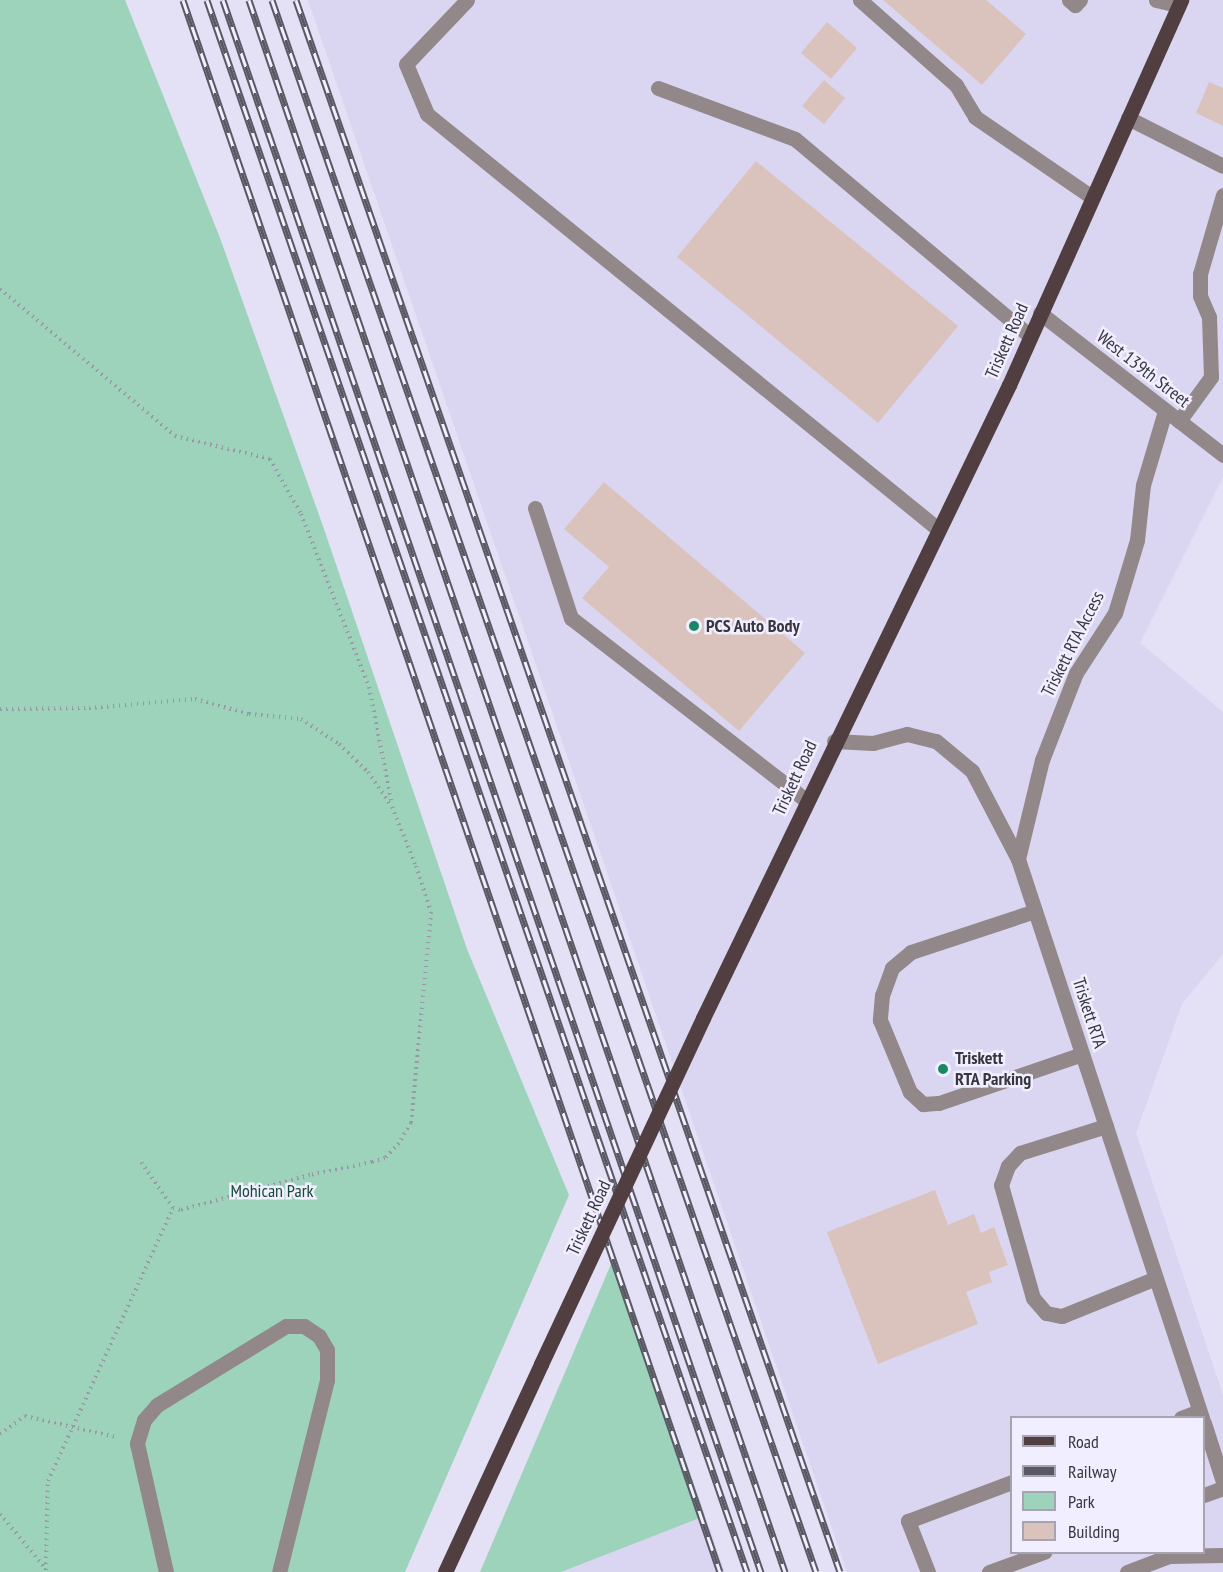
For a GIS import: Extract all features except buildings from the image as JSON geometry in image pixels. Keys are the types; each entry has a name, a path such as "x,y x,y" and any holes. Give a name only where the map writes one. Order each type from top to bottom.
{"main road":[{"name":"Triskett Road","path":"445,1572 806,800 1030,336 1179,2"}],"street":[{"path":"467,0 406,64 428,114 938,529"},
{"path":"860,0 956,85 975,117 1092,197"},
{"path":"1069,0 1075,5 1080,0"},
{"path":"1156,0 1179,2"},
{"path":"658,88 795,139 1030,336"},
{"path":"1128,118 1223,166"},
{"path":"1179,421 1212,377 1209,317 1200,296 1200,274 1223,195"},
{"name":"West 139th Street","path":"1040,314 1223,455"},
{"name":"Triskett RTA Access","path":"1018,859 1042,760 1077,673 1115,613 1137,540 1143,485 1165,411"},
{"path":"535,508 571,618 806,800"},
{"name":"Triskett RTA","path":"834,741 873,743 907,734 936,741 972,771 1018,859 1202,1416"},
{"path":"1035,911 911,951 892,968 882,995 880,1020 910,1092 923,1104 939,1103 1082,1054"},
{"path":"1106,1126 1020,1153 1008,1167 1001,1185 1033,1298 1046,1313 1062,1316 1156,1278"},
{"path":"166,1572 138,1443 144,1420 158,1405 286,1326 304,1326 319,1336 327,1350 327,1380 279,1572"},
{"name":"Triskett RTA","path":"1205,1426 1223,1482"},
{"path":"928,1572 908,1521 1010,1482"},
{"path":"1205,1494 1223,1488"},
{"path":"989,1572 1038,1554"},
{"path":"1127,1572 1169,1556 1223,1555"}],"path":[{"path":"0,289 175,436 270,459 301,514 369,687 392,807 431,912 411,1123 385,1158 180,1210 173,1208 141,1162"},
{"path":"0,709 89,708 195,699 249,714 301,719 339,744 368,772 392,807"},
{"path":"47,1571 48,1481 173,1208"},
{"path":"0,1434 25,1416 73,1425 138,1443"},
{"path":"0,1514 47,1571"}],"shaded area":[{"path":"308,0 1223,0 1223,477 1140,643 1223,712 1223,954 1182,1004 1136,1133 1223,1395 1223,1572 847,1572"},
{"path":"705,1516 725,1572 561,1572"}],"green space":[{"name":"Mohican Park","path":"0,0 125,0 220,238 324,529 467,949 569,1195 405,1572 0,1572"},
{"path":"614,1257 705,1516 561,1572 480,1572"}],"railway":[{"path":"183,0 720,1572"},
{"path":"207,0 747,1572"},
{"path":"223,0 761,1572"},
{"path":"249,0 785,1572"},
{"path":"272,0 816,1572"},
{"path":"296,0 840,1572"}],"place":[{"name":"PCS Auto Body","path":"694,626"},
{"name":"Triskett RTA Parking","path":"943,1069"}]}
